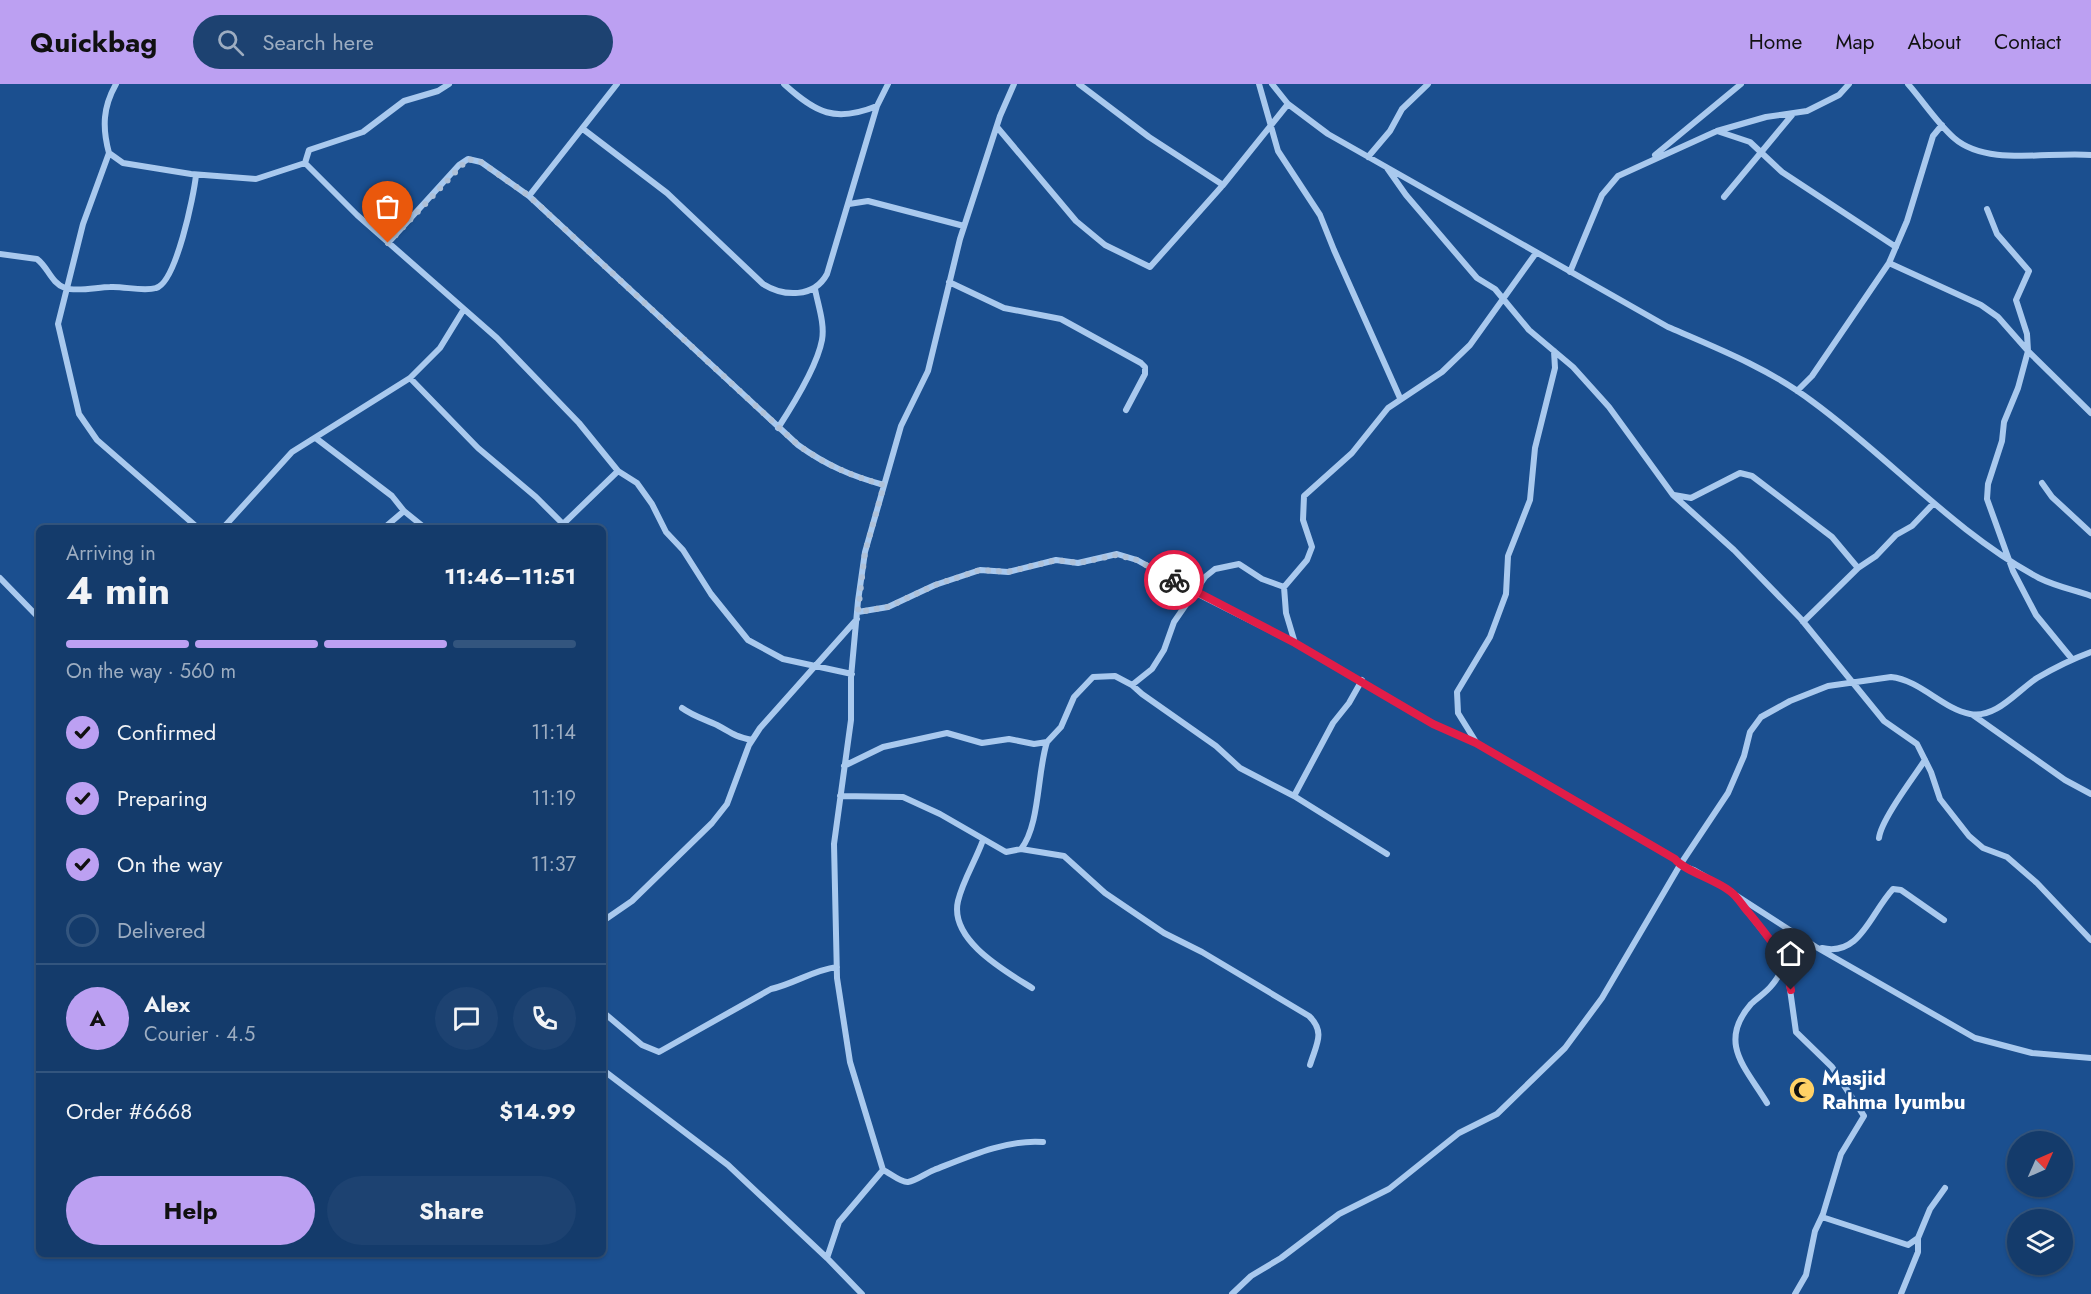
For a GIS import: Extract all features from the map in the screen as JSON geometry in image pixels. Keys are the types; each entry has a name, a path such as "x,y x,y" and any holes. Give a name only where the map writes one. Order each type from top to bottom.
{"street":[{"path":"116,84 106,103 105,140 109,153 123,163 196,175 256,179 304,163"},
{"path":"304,163 309,150 363,132 404,101 438,91 449,84"},
{"path":"529,196 617,84"},
{"path":"784,84 805,103 822,113 835,115 862,112 877,106"},
{"path":"583,129 667,193 763,284 775,291 796,292 815,289 821,285 827,274 877,106 888,84"},
{"path":"1014,84 964,226 928,371 901,426 865,552 852,674 851,720 834,844 837,967 850,1062 884,1170 906,1183 982,1153 1025,1141 1043,1142"},
{"path":"1079,84 1149,137 1223,185"},
{"path":"1259,84 1278,152 1328,230 1334,250 1400,398"},
{"path":"1272,84 1288,104 1328,134 1668,327 1718,349 1797,391 1844,427 1961,528 2042,579 2091,596"},
{"path":"1368,157 1390,131 1402,109 1428,84"},
{"path":"1645,163 1741,84"},
{"path":"1570,272 1602,195 1618,176 1718,131 1767,117 1793,115 1821,105 1849,84"},
{"path":"1908,84 1954,138 1974,149 2023,156 2053,153 2091,155"},
{"path":"997,127 1076,221 1105,245 1150,267 1223,185 1288,104"},
{"path":"1724,197 1793,115"},
{"path":"1797,391 1812,376 1889,263 1907,221 1933,136 1942,124"},
{"path":"1718,131 1750,142 1782,172 1896,246"},
{"path":"109,153 82,224 58,324 79,414 98,440 195,525"},
{"path":"388,243 468,159 481,162 529,196 778,428 819,460 848,476 884,485"},
{"path":"304,163 388,243 497,338 579,423 618,471 637,483 652,504 666,532 683,550 711,594 748,640 783,659 852,674"},
{"path":"1387,168 1406,195 1477,278 1495,289 1529,330 1573,367 1609,407 1673,495 1734,550 1803,622 1884,722 1917,744 1940,799 1969,836 1983,848 2007,857 2037,883 2091,940"},
{"path":"0,254 37,259 56,283 66,289 129,286 157,288 165,283 194,198 196,175"},
{"path":"849,204 868,201 964,226"},
{"path":"1987,209 1997,234 2029,271 2016,300 2028,334 2028,351 2018,388 2004,422 2002,441 1986,495 1990,512 2009,560 2036,615 2072,659"},
{"path":"1295,643 1286,613 1284,587 1307,560 1312,547 1303,520 1304,496 1352,453 1380,416 1400,398 1426,383 1453,363 1473,342 1536,253"},
{"path":"1889,263 1981,305 1998,316 2028,351 2091,413"},
{"path":"949,282 1004,308 1061,319 1141,363 1145,368 1145,374 1126,410"},
{"path":"778,428 799,394 822,341 822,326 815,289"},
{"path":"226,525 292,452 317,439 410,378 440,348 464,309"},
{"path":"1476,743 1458,713 1458,692 1490,637 1506,594 1508,556 1530,500 1535,448 1555,369 1554,351"},
{"path":"410,378 478,448 536,496 560,525"},
{"path":"317,439 392,496 404,511 421,525"},
{"path":"562,525 618,471"},
{"path":"1673,495 1691,498 1740,473 1752,476 1832,537 1858,568"},
{"path":"2042,483 2052,497 2091,533"},
{"path":"1803,622 1858,568 1876,556 1896,535 1912,526 1933,504"},
{"path":"388,525 404,511"},
{"path":"606,919 632,900 705,832 727,804 752,740 857,616 888,607 935,585 980,570 1008,572 1056,560 1078,563 1117,555 1137,560 1362,680 1433,724 1476,743 1675,859 1680,865 1694,870 1732,892 1816,947 1975,1038 2032,1053 2091,1058"},
{"path":"1132,685 1152,669 1164,650 1174,622 1205,577 1215,569 1239,564 1262,579 1284,587"},
{"path":"0,578 36,615"},
{"path":"1972,714 2002,706 2035,680 2072,659 2091,652"},
{"path":"1021,849 1029,838 1041,760 1047,742 1061,727 1074,697 1094,677 1115,676 1132,685 1216,746 1240,768 1294,796 1387,854"},
{"path":"1232,1294 1251,1276 1281,1258 1339,1215 1389,1189 1459,1134 1487,1121 1513,1102 1565,1048 1602,998 1680,865 1728,793 1744,756 1753,725 1761,717 1797,698 1828,686 1852,681 1899,678 1972,714 2065,780 2091,794"},
{"path":"1294,796 1333,723 1349,703 1362,680"},
{"path":"682,708 700,720 717,725 732,736 752,740"},
{"path":"844,766 883,747 947,733 982,743 1009,739 1034,744 1047,742"},
{"path":"1879,838 1881,826 1890,817 1925,759"},
{"path":"840,796 903,797 940,814 1006,852 1021,849 1064,856 1105,893 1164,933 1202,952 1309,1016 1318,1024 1320,1035 1310,1065"},
{"path":"983,840 958,901 960,926 987,960 1032,988"},
{"path":"1767,1103 1737,1054 1734,1035 1738,1022 1752,1004 1771,986 1785,963 1803,945 1831,951 1846,949 1856,941 1875,910 1893,890 1901,890 1944,920"},
{"path":"1732,892 1780,953 1785,963 1796,1032 1832,1067 1864,1116 1841,1154 1822,1217 1812,1239 1806,1275 1795,1294"},
{"path":"606,1015 642,1046 659,1052 771,989 786,986 822,969 837,967"},
{"path":"606,1072 728,1165 862,1294"},
{"path":"827,1258 839,1222 884,1170"},
{"path":"1900,1294 1918,1252 1918,1238 1930,1209 1945,1188"},
{"path":"1822,1217 1908,1245 1918,1238"}],"way so far":[{"path":"388,243 459,165 468,159 473,158 481,162 529,196 798,445 848,476 884,485 865,552 858,612 888,607 935,585 980,570 1008,572 1056,560 1078,563 1117,555 1137,560 1174,580"}],"place":[{"name":"Masjid Rahma Iyumbu","path":"1802,1090"}],"route":[{"path":"1174,580 1362,680 1433,724 1476,743 1675,859 1680,865 1694,870 1732,892 1780,953 1787,968 1791,990"}]}
